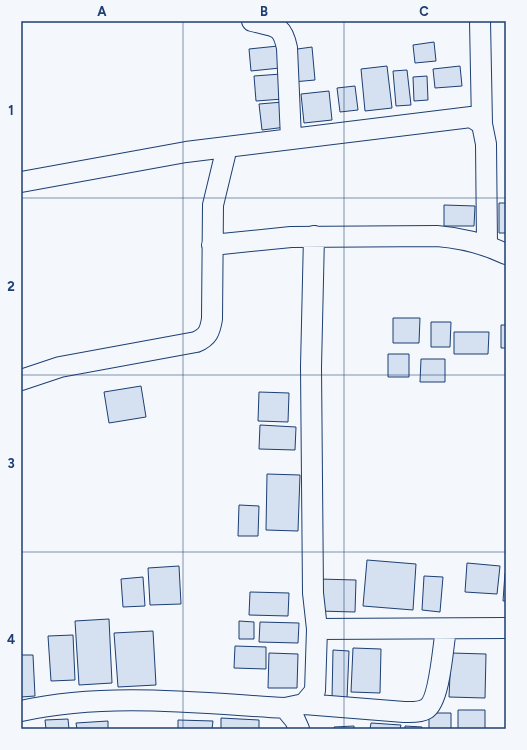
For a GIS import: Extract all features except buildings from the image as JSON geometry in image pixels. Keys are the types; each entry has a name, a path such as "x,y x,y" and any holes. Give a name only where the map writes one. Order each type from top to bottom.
{"street":[{"path":"252,21 277,28 284,34 287,48 291,139"},
{"path":"480,21 482,124 486,144 487,244"},
{"path":"21,182 186,152 451,119 470,118 482,124"},
{"path":"21,380 60,367 196,342 205,338 210,331 212,319 213,205 227,147"},
{"path":"212,245 291,236 437,236 458,238 487,244 506,254"},
{"path":"294,706 315,691 317,629 314,615 312,569 311,367 314,236"},
{"path":"317,629 506,628"},
{"path":"21,711 74,702 204,702 416,712 427,709 433,700 437,686 446,629"},
{"path":"294,706 295,720 299,729"}]}
